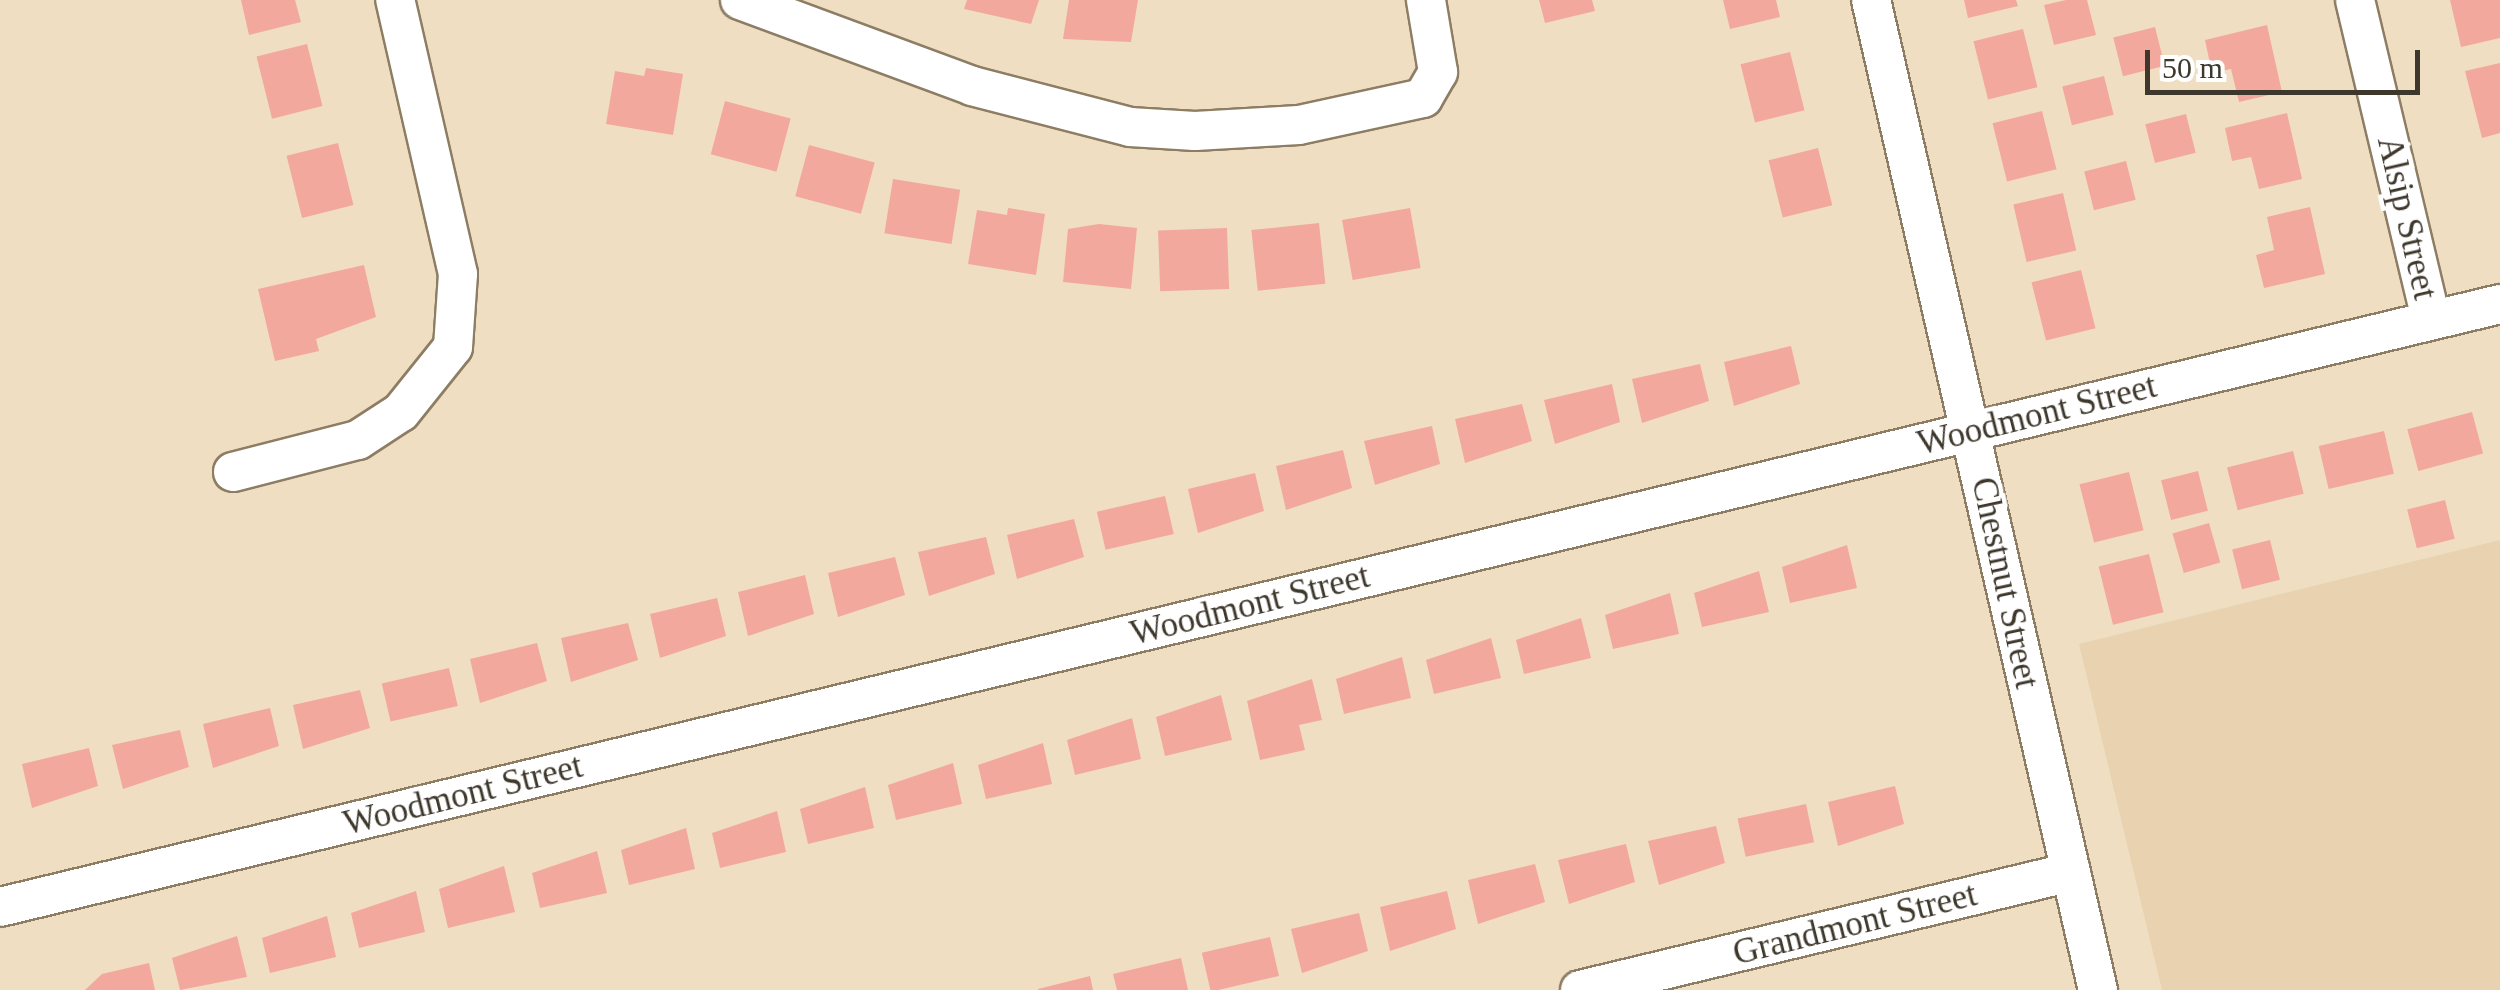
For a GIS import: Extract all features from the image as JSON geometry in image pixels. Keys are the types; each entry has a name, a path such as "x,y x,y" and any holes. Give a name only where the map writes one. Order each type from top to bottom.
{"street":[{"path":"233,472 358,440 401,412 453,347 458,274 394,0"},
{"path":"740,0 972,86 1130,127 1195,130 1299,125 1422,98 1438,72 1426,0"},
{"name":"Chestnut Street","path":"1872,0 1974,431 2098,990"},
{"name":"Alsip Street","path":"2355,0 2431,319"},
{"name":"Woodmont Street","path":"0,907 2500,304"},
{"name":"Grandmont Street","path":"1580,990 2070,872"}],"shaded area":[{"path":"2500,540 2500,990 2162,990 2079,644"}],"building":[{"path":"241,0 295,0 301,22 249,35"},
{"path":"967,0 1039,0 1031,24 964,9"},
{"path":"1069,0 1138,0 1131,42 1063,39"},
{"path":"1539,0 1592,0 1595,11 1545,23"},
{"path":"1723,0 1776,0 1780,17 1730,29"},
{"path":"1964,0 2016,0 2018,6 1968,18"},
{"path":"2087,0 2096,35 2054,45 2044,5"},
{"path":"2450,0 2500,0 2500,38 2461,47"},
{"path":"2267,25 2282,92 2239,102 2231,69 2212,73 2205,40"},
{"path":"2155,27 2165,66 2123,76 2113,37"},
{"path":"2023,29 2038,87 1988,100 1974,41"},
{"path":"307,44 322,106 272,119 257,57"},
{"path":"1790,52 1805,110 1755,123 1741,64"},
{"path":"2500,63 2500,133 2482,138 2465,71"},
{"path":"646,68 683,74 673,135 606,124 615,71 644,76"},
{"path":"2104,76 2114,115 2072,125 2062,86"},
{"path":"725,101 791,119 776,172 711,154"},
{"path":"2042,111 2057,169 2007,182 1993,123"},
{"path":"2287,113 2302,179 2259,189 2251,157 2232,161 2225,128"},
{"path":"2186,114 2196,153 2155,163 2145,124"},
{"path":"338,143 353,205 302,218 287,156"},
{"path":"809,145 875,163 861,214 795,196"},
{"path":"1818,148 1832,205 1783,218 1769,160"},
{"path":"2126,161 2136,200 2094,210 2084,171"},
{"path":"893,179 960,190 952,244 884,233"},
{"path":"2063,193 2076,250 2027,262 2013,204"},
{"path":"2310,207 2325,274 2264,288 2256,255 2274,250 2267,217"},
{"path":"1008,208 1045,214 1036,275 968,264 977,210 1007,215"},
{"path":"1410,208 1421,268 1353,280 1342,220"},
{"path":"1319,223 1325,284 1258,291 1251,230"},
{"path":"1099,224 1137,228 1131,289 1063,282 1068,229"},
{"path":"1227,228 1229,289 1160,291 1158,230"},
{"path":"364,265 376,317 316,339 319,351 275,361 258,289"},
{"path":"2081,270 2096,328 2046,341 2032,282"},
{"path":"1791,346 1800,384 1734,406 1724,362"},
{"path":"1700,364 1709,401 1642,423 1632,379"},
{"path":"1612,384 1620,422 1555,444 1544,400"},
{"path":"1522,404 1532,441 1465,463 1455,419"},
{"path":"2472,412 2483,454 2418,471 2407,429"},
{"path":"1432,426 1440,464 1375,485 1364,441"},
{"path":"2384,431 2394,474 2329,489 2319,446"},
{"path":"1343,450 1352,488 1286,510 1276,466"},
{"path":"2293,451 2304,494 2238,510 2227,467"},
{"path":"2198,471 2208,511 2171,520 2161,480"},
{"path":"2129,472 2144,530 2094,543 2080,484"},
{"path":"1255,473 1264,511 1198,533 1188,489"},
{"path":"1165,496 1174,534 1106,550 1097,512"},
{"path":"2445,500 2455,539 2417,548 2407,509"},
{"path":"1074,519 1084,557 1017,579 1007,535"},
{"path":"2209,523 2220,562 2184,573 2172,533"},
{"path":"986,537 995,574 929,596 918,552"},
{"path":"2270,540 2280,580 2242,589 2232,549"},
{"path":"1847,545 1857,588 1790,603 1782,567"},
{"path":"2149,554 2164,612 2113,625 2099,567"},
{"path":"895,557 905,595 838,617 828,573"},
{"path":"1759,571 1769,612 1702,627 1694,593"},
{"path":"805,575 814,614 748,636 738,592"},
{"path":"1670,593 1679,634 1613,649 1605,615"},
{"path":"717,598 726,636 660,658 650,614"},
{"path":"1581,618 1591,658 1524,674 1516,640"},
{"path":"628,623 638,660 571,682 561,638"},
{"path":"1491,638 1501,678 1434,694 1426,660"},
{"path":"537,643 547,681 480,703 470,659"},
{"path":"1402,657 1411,698 1344,714 1336,679"},
{"path":"449,668 458,706 391,722 382,684"},
{"path":"1312,679 1322,720 1299,725 1305,750 1260,760 1247,701"},
{"path":"360,690 370,728 303,749 293,705"},
{"path":"1221,695 1232,740 1165,756 1156,717"},
{"path":"270,708 279,746 213,768 203,724"},
{"path":"1132,718 1141,759 1075,775 1067,740"},
{"path":"180,730 189,767 123,789 112,745"},
{"path":"1043,743 1052,784 986,799 978,765"},
{"path":"89,748 98,786 32,808 22,764"},
{"path":"953,763 962,804 896,820 888,785"},
{"path":"1895,786 1904,824 1838,846 1828,802"},
{"path":"865,787 874,828 808,844 800,809"},
{"path":"1806,804 1814,842 1746,857 1738,819"},
{"path":"777,811 786,852 720,868 712,833"},
{"path":"1716,826 1725,863 1659,885 1648,841"},
{"path":"686,828 695,869 629,885 621,850"},
{"path":"1626,844 1635,882 1569,904 1558,860"},
{"path":"597,851 607,893 540,908 532,873"},
{"path":"1535,864 1545,902 1478,924 1468,880"},
{"path":"504,866 515,912 448,928 439,889"},
{"path":"416,891 425,932 359,948 351,913"},
{"path":"1447,891 1456,929 1390,951 1380,907"},
{"path":"1359,913 1368,951 1302,973 1291,929"},
{"path":"327,916 336,957 270,973 262,938"},
{"path":"237,936 247,977 180,990 172,958"},
{"path":"1270,937 1279,976 1210,990 1202,953"},
{"path":"1181,958 1188,990 1117,990 1113,974"},
{"path":"149,963 155,990 85,990 102,974"},
{"path":"1090,976 1093,990 1038,990 1038,989"}]}
